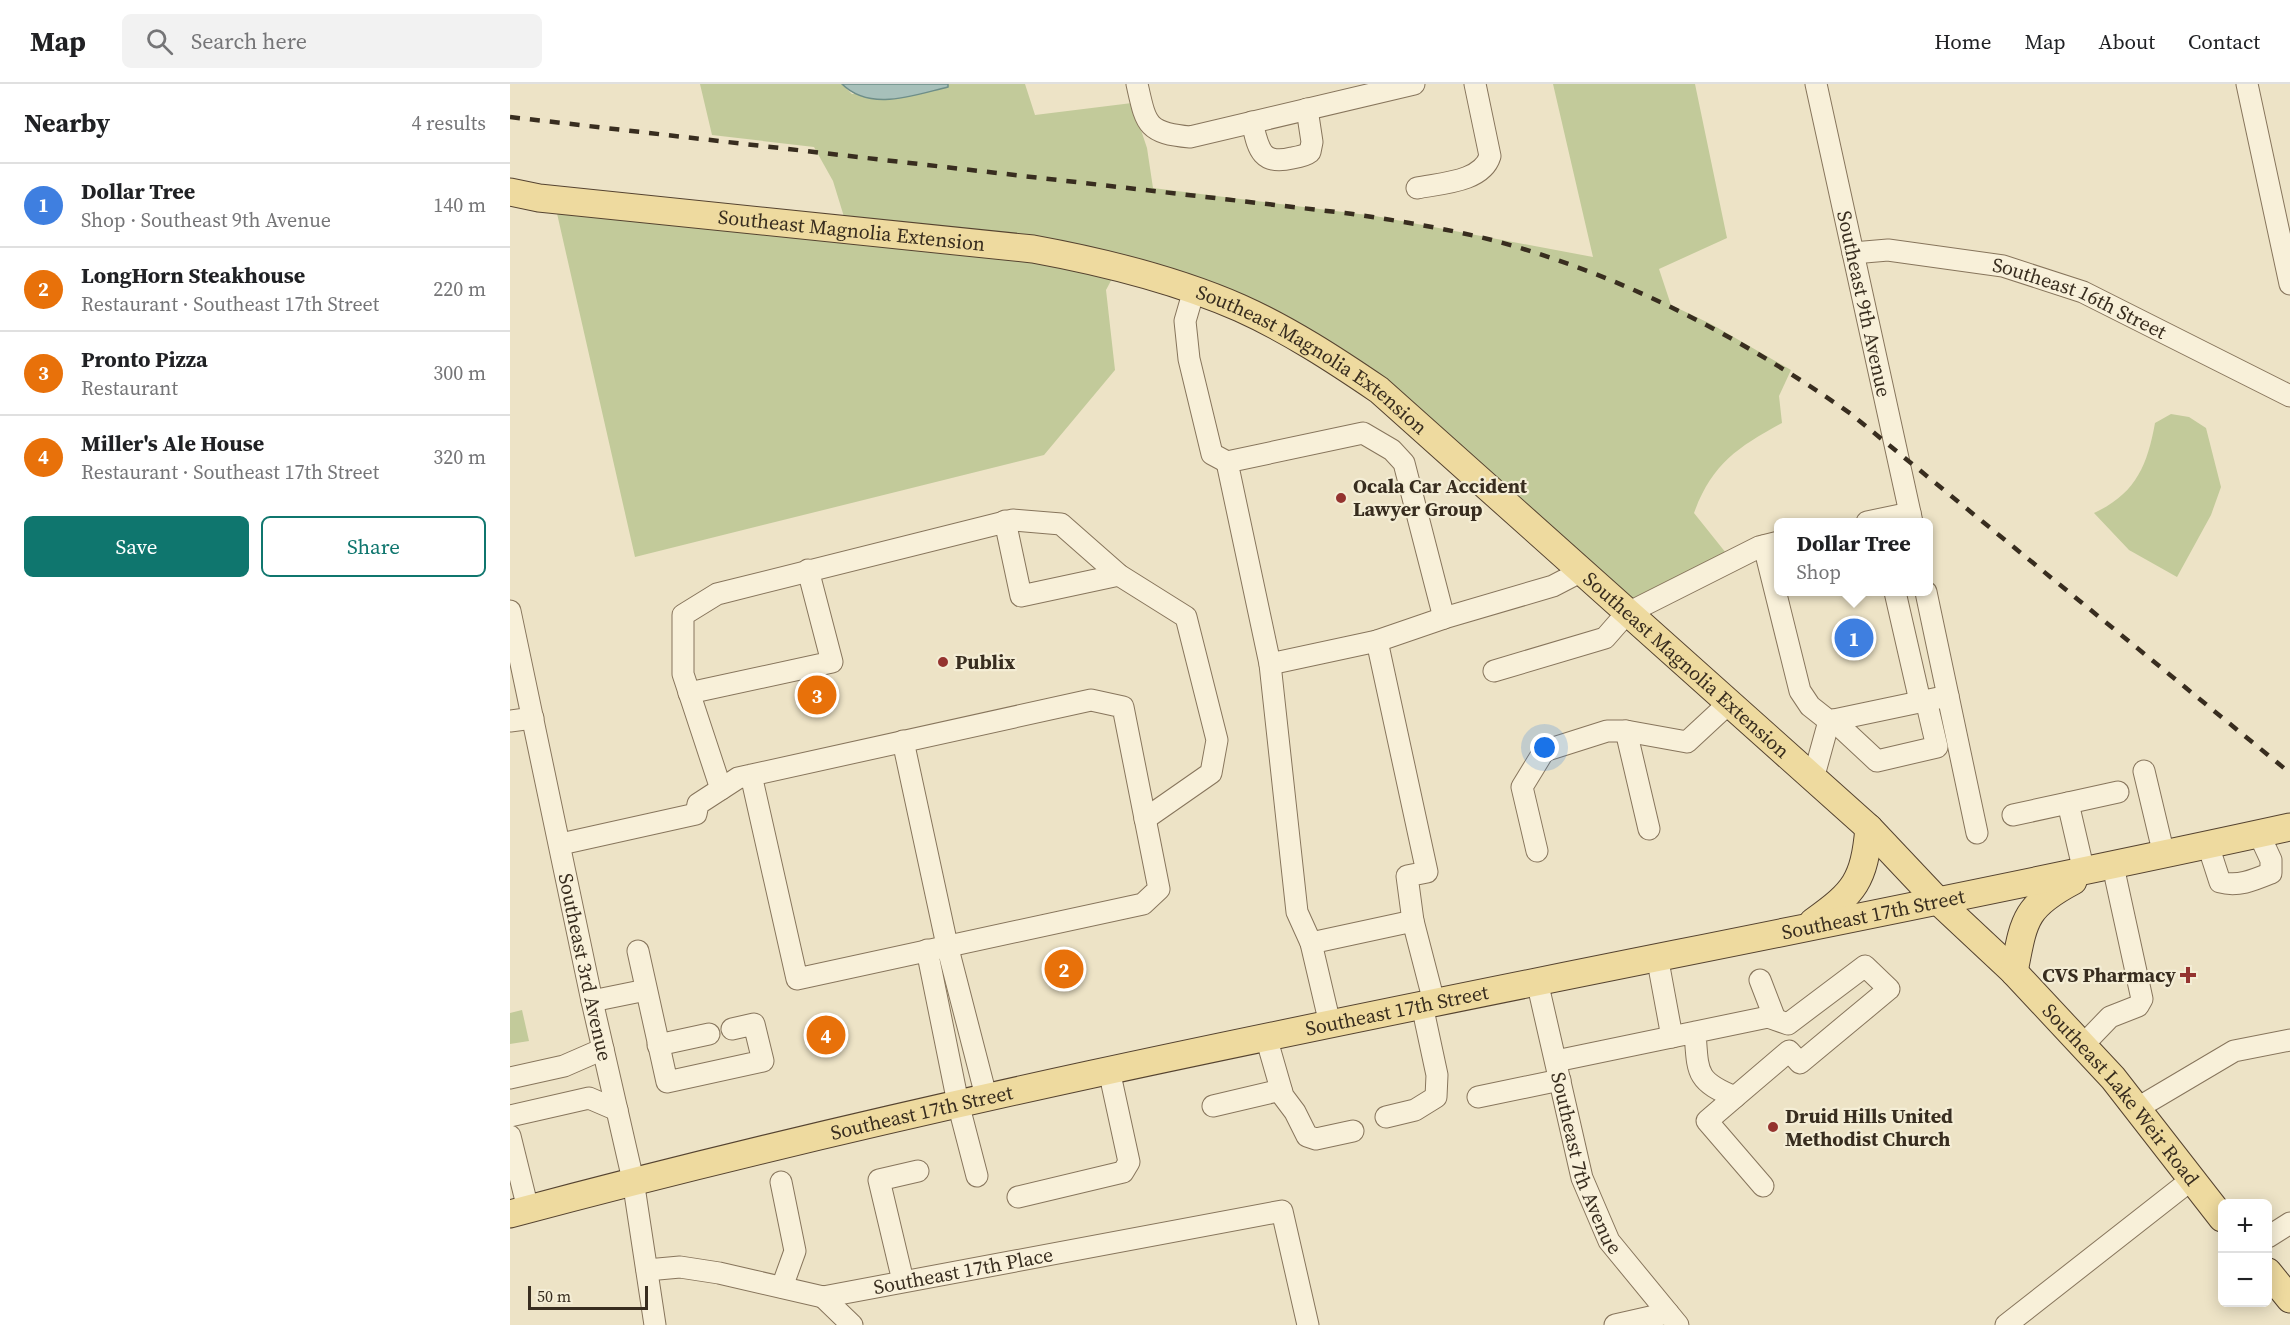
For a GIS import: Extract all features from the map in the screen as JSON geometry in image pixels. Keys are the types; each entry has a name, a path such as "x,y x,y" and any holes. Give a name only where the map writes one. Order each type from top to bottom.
{"main road":[{"name":"Southeast Magnolia Extension","path":"510,192 539,198 1033,249 1092,260 1194,290 1242,309 1323,353 1379,390 1626,614 1869,828 1937,900"},
{"name":"Southeast 17th Street","path":"519,1211 633,1180 958,1102 1657,956 2098,869 2290,827"},
{"path":"1804,928 1842,901 1856,884 1866,858 1869,828"},
{"path":"2014,972 2025,922 2035,905 2054,891 2098,869"},
{"name":"Southeast Lake Weir Road","path":"1937,900 2014,972 2083,1045 2218,1212"},
{"path":"2272,1277 2290,1299"}],"street":[{"path":"1137,84 1145,119 1162,134 1190,136 1414,84"},
{"path":"1417,188 1473,175 1486,166 1490,156 1475,84"},
{"name":"Southeast 9th Avenue","path":"1816,84 1911,518"},
{"path":"2247,84 2290,284"},
{"path":"1252,122 1263,154 1269,159 1282,161 1310,152 1312,142 1306,109"},
{"name":"Southeast 16th Street","path":"1853,253 1888,250 2003,266 2073,289 2290,396"},
{"path":"1194,290 1185,321 1189,359 1212,454 1227,462 1363,433 1392,450 1404,463 1444,618"},
{"path":"1227,462 1270,664 1297,912 1311,943 1330,1024"},
{"path":"1005,521 1021,596 1119,575"},
{"path":"721,789 683,674 683,615 717,594 1005,521 1061,524 1119,575 1186,616 1217,740 1211,773 1145,819"},
{"path":"1494,671 1605,638 1626,614 1772,544 1774,563"},
{"path":"689,693 832,662 808,570"},
{"path":"1270,664 1377,641 1444,618 1553,586 1580,572"},
{"path":"1779,596 1800,691 1810,706 1831,720 1877,761 1937,747 1896,596"},
{"path":"1927,596 1977,833"},
{"name":"Southeast 3rd Avenue","path":"510,611 561,844 592,1000 633,1180 655,1325"},
{"path":"1377,641 1427,872 1407,876 1428,1003 1437,1075 1436,1097 1415,1110 1386,1117"},
{"path":"1831,720 1948,696"},
{"path":"561,844 696,814 698,804 738,778 751,775 903,741 1091,700 1123,707 1159,889 1143,903 797,979 751,775"},
{"path":"1536,851 1522,787 1544,752 1607,731 1626,731 1688,742 1728,704"},
{"path":"510,721 533,718"},
{"path":"1813,779 1831,720"},
{"path":"1626,731 1648,829"},
{"path":"903,741 937,947 958,1102 976,1176"},
{"path":"2144,771 2164,855"},
{"path":"2013,815 2118,792"},
{"path":"2068,802 2098,869 2142,999 2138,1006 2110,1017 2083,1045"},
{"path":"2208,845 2220,882 2228,885 2250,882 2271,873 2271,860 2259,834"},
{"path":"1311,943 1413,921"},
{"path":"937,947 986,1096"},
{"path":"638,951 667,1082 763,1061 754,1024 732,1029"},
{"path":"1657,956 1671,1037"},
{"path":"1478,1097 1671,1037 1771,1018 1788,1024 1865,966 1889,989 1800,1063 1789,1051 1771,1018 1760,980"},
{"name":"Southeast 7th Avenue","path":"1537,981 1582,1178 1609,1241 1673,1319"},
{"path":"592,1000 646,990"},
{"path":"1695,1032 1698,1065 1704,1081 1712,1088 1735,1097"},
{"path":"658,1045 709,1034"},
{"path":"1266,1037 1281,1090 1307,1136 1316,1139 1353,1131"},
{"path":"2136,1109 2234,1051 2290,1040"},
{"path":"1763,1186 1707,1121 1789,1051"},
{"path":"510,1078 605,1058"},
{"path":"1018,1197 1124,1172 1129,1162 1109,1070"},
{"path":"1213,1106 1281,1090"},
{"path":"510,1116 589,1098 616,1110"},
{"path":"510,1136 519,1211"},
{"path":"903,1281 879,1180 918,1171"},
{"path":"2006,1325 2191,1180"},
{"path":"781,1182 795,1251 782,1287"},
{"name":"Southeast 17th Place","path":"647,1270 680,1267 823,1297 1282,1211 1308,1325"},
{"path":"2272,1234 2290,1223"},
{"path":"823,1297 852,1325"},
{"path":"1616,1325 1673,1319"}],"green space":[{"path":"700,84 842,84 852,94 947,87 948,84 1025,84 1035,115 1132,103 1147,148 1153,188 1375,216 1593,257 1553,84 1695,84 1727,238 1659,269 1671,305 1711,324 1791,370 1779,396 1782,423 1752,440 1728,459 1718,469 1701,496 1694,513 1726,553 1632,601 1244,300 845,220 833,181 814,147 712,135"},
{"path":"556,209 1032,258 1114,275 1106,290 1115,370 1044,455 635,557"},
{"path":"2171,414 2189,417 2206,428 2221,487 2211,515 2177,577 2129,550 2094,513 2120,497 2129,488 2143,466 2155,423"},
{"path":"522,1010 529,1041 510,1044 510,1013"}],"water":[{"path":"842,84 948,84 948,87 907,97 879,99 853,92"}],"railway":[{"path":"510,117 1345,213 1492,240 1588,271 1634,290 1724,334 1851,414 2290,773"}],"place":[{"name":"Ocala Car Accident Lawyer Group","path":"1341,498"},
{"name":"Dollar Tree","path":"1854,638"},
{"name":"Publix","path":"943,662"},
{"name":"Pronto Pizza","path":"817,695"},
{"name":"LongHorn Steakhouse","path":"1064,969"},
{"name":"CVS Pharmacy","path":"2188,975"},
{"name":"Miller's Ale House","path":"826,1035"},
{"name":"Druid Hills United Methodist Church","path":"1773,1127"}]}
